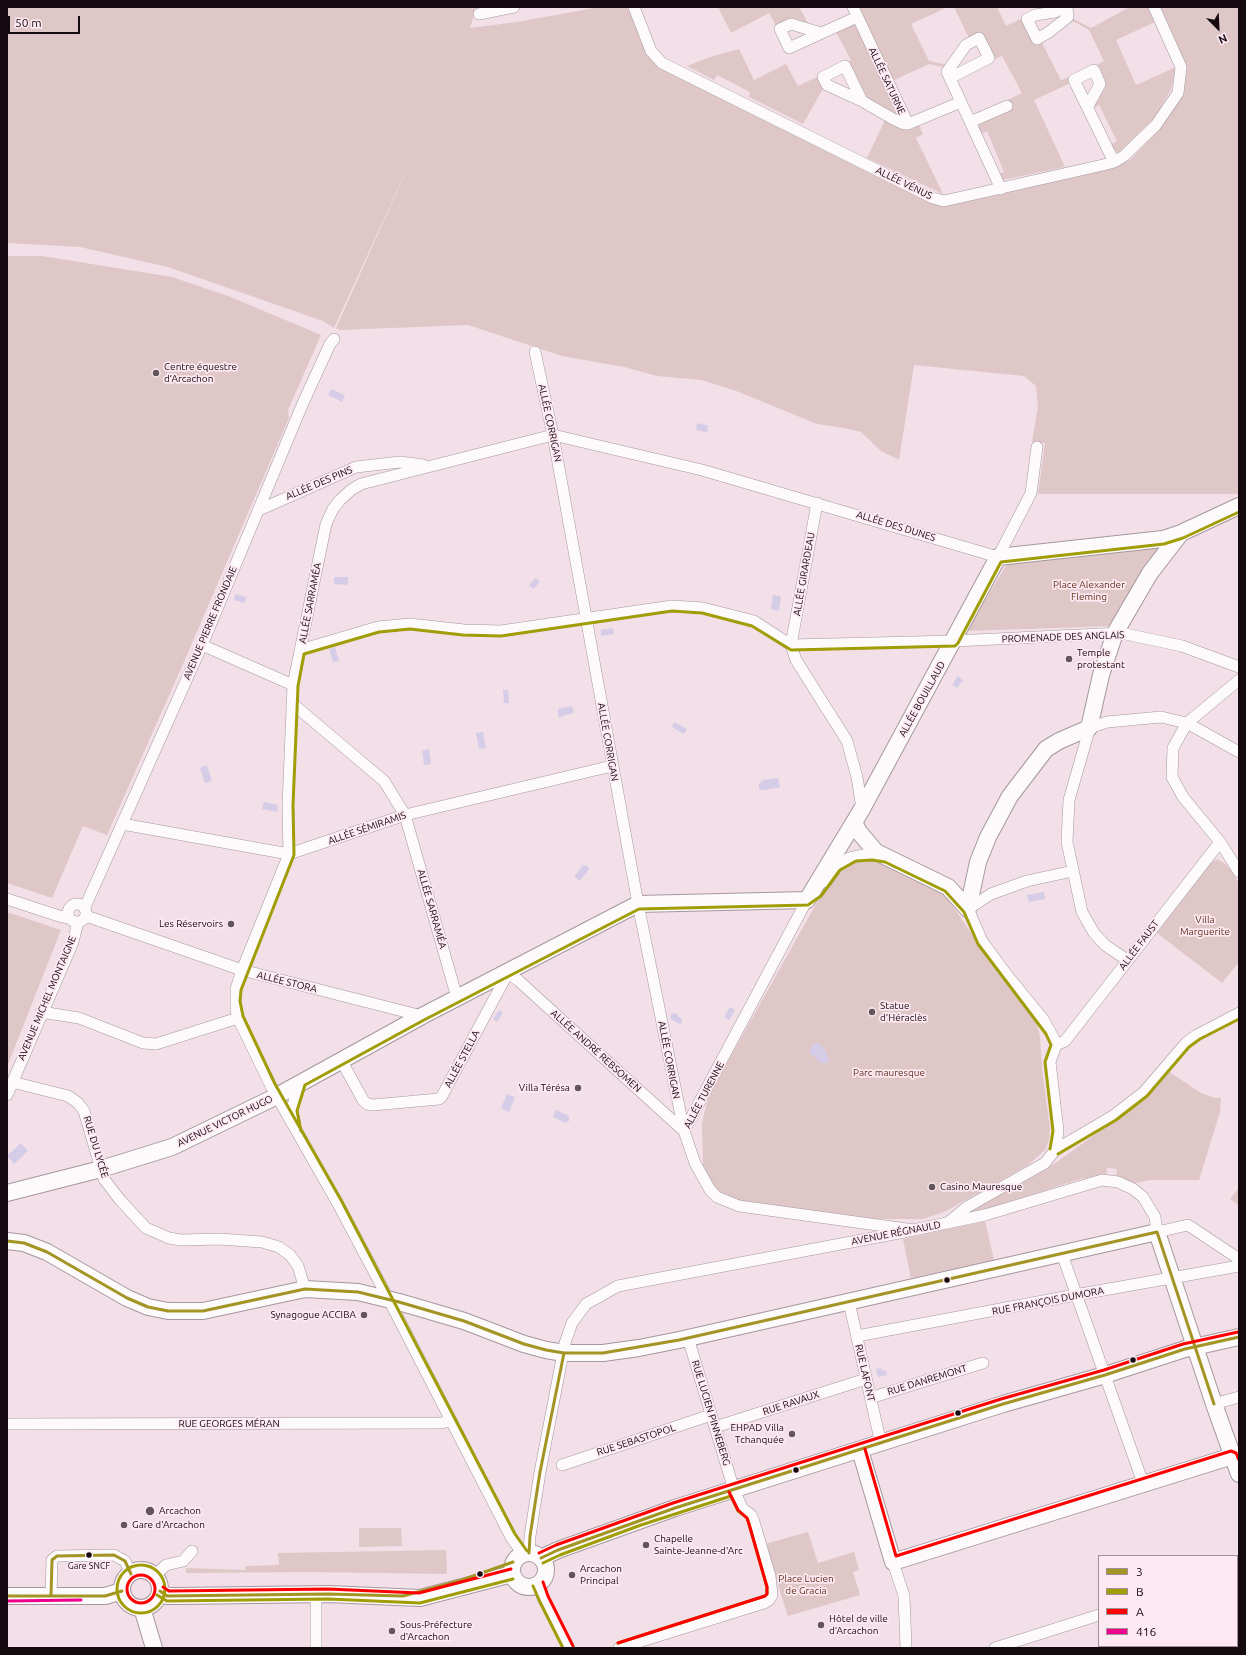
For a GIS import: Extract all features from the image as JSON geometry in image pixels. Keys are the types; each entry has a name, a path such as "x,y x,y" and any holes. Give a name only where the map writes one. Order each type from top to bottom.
{"street":[{"path":"479,14 514,7"},
{"name":"ALLÉE VÉNUS","path":"634,7 651,51 662,63 926,194 944,201 1002,189 1114,162 1124,156 1156,125 1178,93 1181,67 1154,7"},
{"path":"821,33 855,12"},
{"name":"ALLÉE SATURNE","path":"855,12 908,124 961,102"},
{"path":"950,78 1002,189"},
{"path":"862,102 893,119 904,124 908,124"},
{"path":"970,122 1007,106"},
{"path":"1088,106 1114,162"},
{"name":"AVENUE PIERRE FRONDAIE","path":"79,916 202,645 306,396 330,344 334,339"},
{"name":"ALLÉE CORRIGAN","path":"535,352 553,435 638,904 684,1131"},
{"name":"ALLÉE SARRAMÉA","path":"457,998 405,815 384,781 293,704 293,685 326,524 333,509 340,500 351,490 361,484 553,435"},
{"name":"ALLÉE DES DUNES","path":"553,435 702,470 998,556 1163,539 1180,533 1239,506"},
{"name":"ALLÉE BOUILLAUD","path":"807,900 845,851 858,816 954,640 1031,494 1038,447"},
{"name":"ALLÉE DES PINS","path":"258,510 356,467 400,462 428,466"},
{"name":"ALLÉE GIRARDEAU","path":"791,645 817,503"},
{"path":"1127,960 1105,945 1094,933 1082,912 1067,842 1069,800 1088,734 1101,675 1115,633 1150,573 1180,533"},
{"path":"300,650 378,627 410,624 464,630 501,631 672,606 703,608 754,621 791,645 796,660 847,741 857,777 858,816 866,841 876,852 948,887 968,909 982,941 1007,975 1043,1019 1050,1031 1056,1045 1050,1062 1058,1131 1055,1150"},
{"name":"PROMENADE DES ANGLAIS","path":"791,645 1115,633 1182,646 1239,666"},
{"path":"202,645 293,685"},
{"path":"1239,680 1187,723 1173,748 1172,777 1183,797 1220,842 1239,872"},
{"path":"293,704 288,804 289,854 242,970 236,989 235,1001 238,1018 296,1132 337,1202 389,1300 511,1537 524,1560 546,1569 545,1575 538,1584 528,1587 518,1583 524,1560 530,1536 540,1472 564,1353"},
{"path":"968,909 978,862 988,837 1010,796 1046,749 1059,740 1107,722 1161,717 1187,723 1239,752"},
{"name":"ALLÉE SÉMIRAMIS","path":"122,824 289,854 405,815 612,766"},
{"name":"ALLÉE FAUST","path":"1056,1045 1066,1041 1112,982 1127,960 1220,842"},
{"path":"845,851 862,855 886,857"},
{"path":"968,909 991,894 1026,881 1073,871"},
{"name":"ALLÉE STORA","path":"7,899 59,916 79,916 242,970 422,1016"},
{"name":"AVENUE VICTOR HUGO","path":"7,1193 101,1169 172,1147 277,1096 301,1081 422,1016 638,904 807,900"},
{"name":"ALLÉE TURENNE","path":"807,900 684,1131 694,1163 710,1190 717,1198 739,1206 914,1230"},
{"name":"AVENUE MICHEL MONTAIGNE","path":"7,1095 73,942 79,916"},
{"name":"ALLÉE ANDRÉ REBSOMEN","path":"508,972 684,1131"},
{"name":"ALLÉE STELLA","path":"341,1060 362,1100 367,1104 373,1105 439,1099 442,1096 508,972"},
{"path":"42,1012 79,1018 142,1043 156,1044 238,1018"},
{"path":"948,1222 967,1207 1045,1163 1055,1150 1112,1116 1144,1092 1186,1043 1239,1013"},
{"path":"296,1132 292,1111 301,1081"},
{"name":"RUE DU LYCÉE","path":"12,1082 68,1096 78,1103 84,1111 104,1178 120,1200 146,1228 169,1238 181,1240 220,1239 262,1242 279,1247 290,1255 298,1266 305,1289"},
{"path":"277,1096 295,1097"},
{"name":"AVENUE RÉGNAULD","path":"564,1353 565,1343 572,1324 586,1304 618,1286 658,1277 914,1230 985,1215 1091,1182 1102,1180 1113,1181 1133,1188 1143,1197 1155,1217 1157,1232"},
{"path":"7,1241 24,1243 47,1252 127,1298 148,1307 168,1311 203,1311 305,1289 358,1292 464,1322 524,1344 564,1353 603,1353 688,1338 1188,1225 1239,1259"},
{"path":"1157,1232 1214,1404 1236,1455 1239,1474"},
{"path":"1062,1254 1075,1295 1105,1375 1142,1483"},
{"name":"RUE FRANÇOIS DUMORA","path":"857,1336 1239,1266"},
{"name":"RUE LAFONT","path":"849,1302 880,1444"},
{"path":"160,1591 167,1596 316,1595 402,1596 420,1598 524,1560 558,1550 638,1520 1003,1404 1105,1375 1195,1346 1239,1337"},
{"name":"RUE LUCIEN PINNEBERG","path":"619,1648 764,1603 769,1600 772,1595 772,1586 754,1522 751,1515 742,1508 734,1490 688,1338"},
{"name":"RUE DANREMONT","path":"870,1398 984,1362"},
{"name":"RUE RAVAUX","path":"716,1427 866,1379"},
{"path":"1214,1404 1239,1397"},
{"name":"RUE SEBASTOPOL","path":"562,1465 711,1415"},
{"name":"RUE GEORGES MÉRAN","path":"7,1424 442,1423 451,1420"},
{"path":"860,1450 904,1596 906,1648"},
{"path":"893,1562 1142,1483 1236,1455"},
{"path":"154,1576 166,1565 183,1561 192,1551"},
{"path":"51,1596 52,1560 57,1556 114,1555 125,1561 131,1574"},
{"path":"139,1570 154,1576 158,1580 160,1591 156,1601 147,1607 142,1608 136,1607 127,1601 122,1591 124,1581 131,1574 139,1570"},
{"path":"538,1584 543,1598 569,1648"},
{"path":"7,1596 106,1596 122,1591"},
{"path":"316,1595 316,1648"},
{"path":"142,1608 154,1648"},
{"path":"995,1648 1098,1615"}],"green space":[{"path":"7,7 501,7 475,12 470,28 517,22 600,7 627,7 648,52 669,71 889,183 941,206 988,197 1113,168 1130,160 1160,129 1183,94 1186,65 1160,7 1239,7 1239,494 1038,494 1045,443 1032,442 1038,407 1036,386 1024,376 914,365 899,460 881,451 861,432 817,424 739,392 702,380 657,376 624,367 562,356 468,325 340,330 336,328 416,149 334,328 323,321 168,267 80,247 7,243"},
{"path":"718,7 799,7 808,23 793,18 776,26 769,13 731,33"},
{"path":"858,7 948,7 911,24 929,61 949,65 948,68 929,64 892,81"},
{"path":"954,7 997,7 1006,26 1023,18 1041,41 1061,80 1070,77 1073,82 1034,100 1065,167 1002,180 999,174 1004,172 987,131 981,134 979,126 980,124 1009,110 1005,101 1022,93 1002,56 993,60 981,35 970,40"},
{"path":"1128,7 1148,7 1155,22 1116,40 1136,85 1174,68 1175,70 1172,87 1161,107 1152,120 1119,152 1114,151 1111,144 1117,141 1099,105 1094,108 1092,103 1105,84 1094,67 1104,61 1089,30 1071,20 1072,18 1091,28"},
{"path":"856,23 897,115 896,116 866,98 847,63 851,60 836,32"},
{"path":"739,49 754,80 786,64 798,86 819,76 824,87 803,124 749,97 750,92 717,75 714,80 687,66 710,57"},
{"path":"885,120 903,129 912,129 919,125 923,134 916,138 943,194 867,158"},
{"path":"7,256 42,256 172,277 228,296 321,335 288,410 289,418 183,664 107,835 83,826 52,898 7,883"},
{"name":"Place Alexander Fleming","path":"1160,545 1112,626 966,631 1007,564"},
{"name":"Villa Marguerite","path":"1216,859 1223,862 1232,871 1239,884 1239,962 1222,983 1157,933 1208,866"},
{"name":"Parc mauresque","path":"857,861 884,863 938,888 949,900 999,975 1022,1001 1036,1021 1040,1036 1042,1068 1050,1129 1046,1149 1028,1165 944,1212 923,1219 868,1219 736,1200 722,1194 712,1183 703,1167 702,1123 707,1102 713,1088 825,888 846,864"},
{"path":"7,912 61,930 7,1067"},
{"path":"1168,1071 1201,1093 1215,1098 1221,1098 1220,1112 1199,1180 1149,1180 1133,1184 1116,1176 1117,1169 1107,1168 1106,1175 1080,1179 984,1210 968,1213 1047,1169 1147,1096"},
{"path":"1239,1188 1239,1205 1230,1199"},
{"path":"985,1221 994,1260 911,1278 903,1239"},
{"path":"359,1528 401,1528 402,1546 359,1547"},
{"name":"Place Lucien de Gracia","path":"808,1532 818,1563 854,1552 859,1570 853,1572 860,1595 788,1616 765,1544"},
{"path":"446,1550 447,1574 309,1572 186,1573 186,1568 245,1570 246,1566 279,1565 278,1553"}],"shaded area":[{"path":"331,389 345,395 342,402 328,395"},
{"path":"698,423 708,426 707,432 696,430"},
{"path":"334,577 348,577 347,585 334,584"},
{"path":"536,578 540,582 533,589 529,585"},
{"path":"235,594 246,597 245,603 234,600"},
{"path":"773,595 781,596 779,611 771,609"},
{"path":"613,628 614,634 601,636 601,630"},
{"path":"335,647 339,661 333,662 329,649"},
{"path":"958,676 963,680 957,688 952,685"},
{"path":"503,690 508,690 509,703 504,703"},
{"path":"572,706 574,713 562,716 560,718 558,716 558,709"},
{"path":"674,722 687,729 684,734 672,727"},
{"path":"483,732 486,748 479,749 476,733"},
{"path":"429,749 431,764 424,765 422,751"},
{"path":"207,765 212,781 205,783 200,768"},
{"path":"778,778 780,787 764,790 759,789 759,784 763,780"},
{"path":"264,802 278,805 277,812 262,809"},
{"path":"583,865 587,866 589,869 580,881 574,877"},
{"path":"1044,892 1045,899 1029,902 1027,895"},
{"path":"730,1007 735,1010 729,1020 724,1017"},
{"path":"499,1010 503,1013 497,1022 493,1019"},
{"path":"672,1013 677,1014 682,1019 680,1024 672,1020 670,1017"},
{"path":"816,1042 824,1048 828,1057 828,1063 821,1063 809,1052 812,1045"},
{"path":"507,1094 515,1097 509,1112 501,1108"},
{"path":"556,1110 569,1116 569,1121 566,1123 553,1117"},
{"path":"21,1143 28,1151 14,1164 7,1156"},
{"path":"881,1368 882,1371 886,1370 887,1375 878,1377 876,1369"}],"transit line":[{"name":"B","path":"527,1551 515,1534 341,1200 275,1084 243,1016 240,1001 241,990 294,855 293,805 298,686 304,654 379,632 410,629 463,635 501,636 672,611 702,613 752,626 791,650 955,646 1001,562 1164,544 1183,538 1239,512"},
{"name":"B","path":"301,1131 297,1111 305,1085 424,1020 639,909 808,905 821,896 840,870 856,861 872,860 885,862 945,891 964,912 978,944 1046,1034 1051,1045 1045,1062 1053,1131 1050,1149"},
{"name":"B","path":"1058,1154 1116,1120 1147,1096 1189,1047 1200,1039 1239,1019"},
{"name":"3","path":"1157,1232 1214,1404"},
{"name":"3","path":"7,1241 24,1243 47,1252 127,1298 148,1307 168,1311 203,1311 305,1289 358,1292 464,1321 524,1344 546,1350 564,1353 603,1353 679,1340 1157,1232"},
{"name":"A","path":"539,1553 556,1545 673,1503 1001,1399 1104,1370 1183,1344 1238,1332"},
{"name":"3","path":"541,1558 558,1550 675,1508 1003,1404 1105,1375 1185,1349 1239,1337"},
{"name":"3","path":"529,1553 530,1536 540,1472 564,1353"},
{"name":"A","path":"865,1449 896,1556 1231,1451 1236,1453 1239,1460"},
{"name":"A","path":"618,1643 765,1596 767,1594 767,1587 747,1518 738,1510 729,1492"},
{"name":"B","path":"543,1563 560,1555 641,1525 731,1496 738,1511 747,1518 767,1587 767,1594 765,1596 618,1643"},
{"name":"3","path":"51,1596 52,1560 57,1556 114,1555 125,1561 131,1574"},
{"name":"3","path":"160,1591 167,1596 328,1594 403,1596 462,1580 513,1562"},
{"name":"B","path":"141,1565 150,1567 158,1572 163,1580 165,1589 163,1598 158,1606 150,1611 141,1613 132,1611 124,1606 119,1598 117,1589 119,1580 124,1572 132,1567 141,1565"},
{"name":"A","path":"163,1587 169,1591 328,1589 419,1593 511,1569"},
{"name":"A","path":"141,1575 151,1579 155,1589 151,1599 141,1603 131,1599 127,1589 131,1579 141,1575"},
{"name":"B","path":"157,1595 167,1601 328,1599 420,1603 513,1579"},
{"name":"A","path":"543,1582 548,1596 573,1646"},
{"name":"B","path":"533,1586 563,1648"},
{"name":"3","path":"7,1596 105,1596 122,1591"},
{"name":"416","path":"7,1601 81,1600"}],"place":[{"name":"Centre équestre d’Arcachon","path":"156,373"},
{"name":"Temple protestant","path":"1069,659"},
{"name":"Les Réservoirs","path":"231,924"},
{"name":"Statue d'Héraclès","path":"872,1012"},
{"name":"Villa Térésa","path":"578,1088"},
{"name":"Casino Mauresque","path":"932,1187"},
{"name":"Synagogue ACCIBA","path":"364,1315"},
{"name":"EHPAD Villa Tchanquée","path":"792,1434"},
{"name":"Arcachon","path":"150,1511"},
{"name":"Gare d'Arcachon","path":"124,1525"},
{"name":"Chapelle Sainte-Jeanne-d'Arc","path":"646,1545"},
{"name":"Gare SNCF","path":"89,1555"},
{"name":"Arcachon Principal","path":"572,1575"},
{"name":"Hôtel de ville d'Arcachon","path":"821,1625"},
{"name":"Sous-Préfecture d'Arcachon","path":"392,1631"}]}
